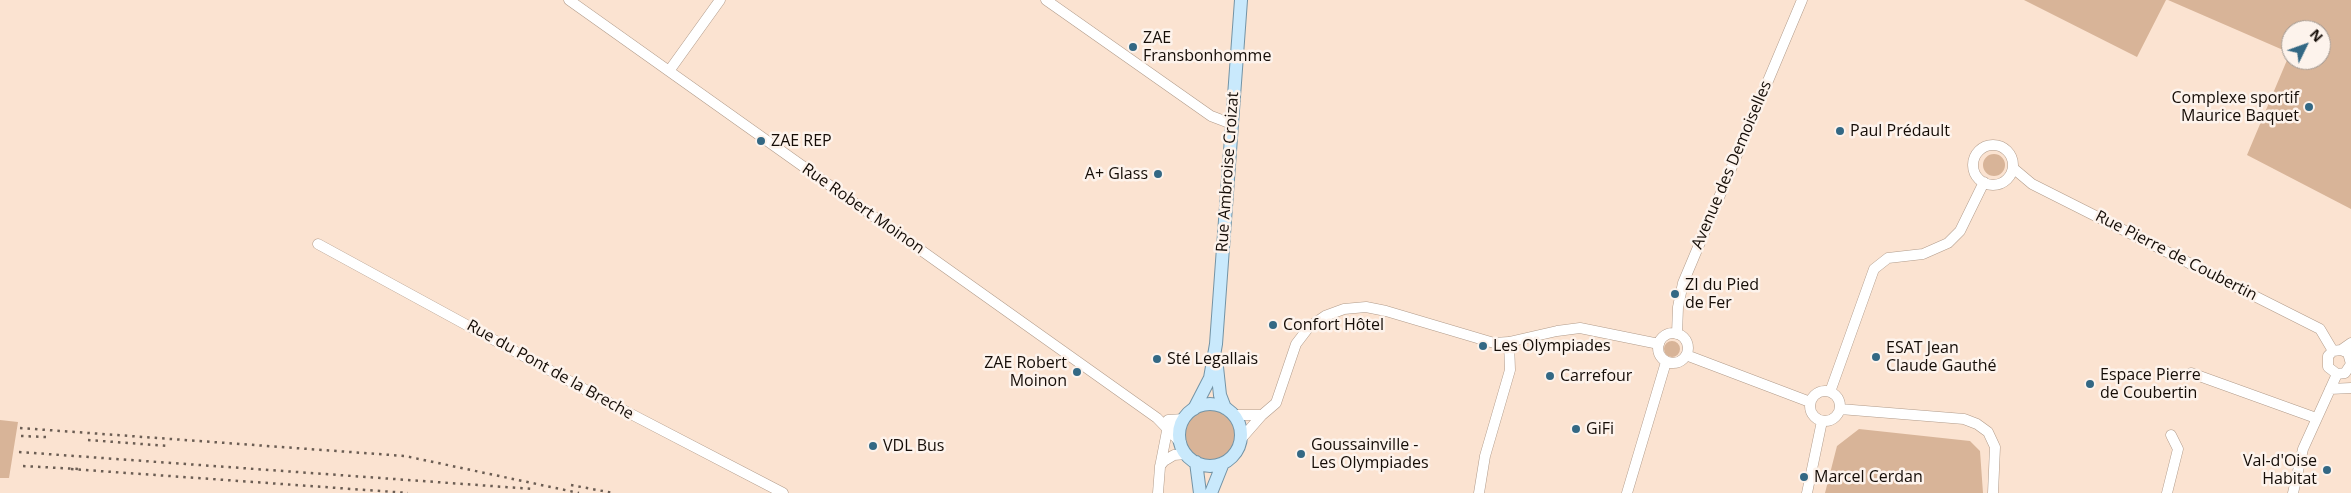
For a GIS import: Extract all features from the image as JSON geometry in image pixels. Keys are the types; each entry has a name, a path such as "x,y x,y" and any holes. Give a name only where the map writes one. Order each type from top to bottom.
{"main road":[{"name":"Rue Ambroise Croizat","path":"1216,344 1241,0"},
{"path":"1194,409 1210,378 1216,344"},
{"path":"1187,453 1209,466 1223,463 1235,454 1241,439 1240,429 1218,388 1216,344"},
{"path":"1200,493 1179,420 1194,409 1207,405 1229,411"},
{"path":"1211,493 1223,463"}],"street":[{"name":"Rue Robert Moinon","path":"570,0 1157,418 1187,453"},
{"path":"669,71 720,0"},
{"path":"1046,0 1211,116 1232,124"},
{"name":"Avenue des Demoiselles","path":"1677,334 1678,308 1683,283 1802,0"},
{"path":"1990,146 2002,147 2011,156 2013,168 2011,174 2002,183 1996,185 1984,182 1976,174 1974,162 1979,152 1984,148 1990,146"},
{"name":"Rue Pierre de Coubertin","path":"2013,168 2032,184 2320,329 2345,363"},
{"path":"1830,392 1874,269 1888,258 1923,254 1948,243 1960,231 1984,182"},
{"name":"Rue du Pont de la Breche","path":"318,244 606,401 783,493"},
{"path":"1241,439 1262,415 1276,403 1296,344 1309,327 1325,316 1344,309 1366,307 1494,342 1509,342 1557,331 1580,328 1659,344"},
{"path":"1677,334 1681,336 1687,345 1686,355 1680,362 1666,362 1660,354 1659,344 1665,336 1677,334"},
{"path":"1479,493 1485,456 1510,370 1509,342"},
{"path":"2293,493 2303,449 2330,389 2345,363 2351,343"},
{"path":"1686,355 1810,402"},
{"path":"1627,493 1666,362"},
{"path":"2191,373 2316,418"},
{"path":"2330,389 2351,388"},
{"path":"1820,391 1830,392 1838,398 1840,409 1832,420 1822,421 1811,412 1810,402 1820,391"},
{"path":"1840,409 1964,419 1977,424 1988,432 1995,447 1994,493"},
{"path":"1229,411 1262,415"},
{"name":"Rue Robert Moinon","path":"1157,418 1179,420"},
{"path":"1158,493 1160,467 1167,431 1179,420"},
{"path":"1807,493 1822,421"},
{"path":"2167,493 2178,449 2171,435"},
{"path":"1160,467 1164,461 1174,455 1187,453"}],"shaded area":[{"name":"Complexe sportif Maurice Baquet","path":"2024,0 2166,0 2137,57"},
{"name":"Complexe sportif Maurice Baquet","path":"2168,0 2351,0 2351,209 2247,155 2283,70 2331,70 2331,20 2281,20 2281,49"},
{"path":"1990,154 1998,154 2005,161 2005,169 1998,176 1990,176 1983,169 1983,161"},
{"path":"1672,341 1680,349 1672,357 1664,349"},
{"path":"1209,410 1219,412 1227,418 1233,426 1235,436 1233,446 1227,454 1219,460 1209,462 1199,460 1191,454 1185,446 1183,436 1185,426 1191,418 1199,412"},
{"path":"0,420 18,422 9,478 0,478"},
{"path":"1859,429 1970,441 1980,451 1983,493 1825,493 1837,446"}],"railway":[{"path":"20,428 405,456 579,493"},
{"path":"21,436 46,437"},
{"path":"88,440 168,446"},
{"path":"19,452 533,489"},
{"path":"23,466 78,469"},
{"path":"71,469 408,493"},
{"path":"571,485 613,493"}],"place":[{"name":"ZAE Fransbonhomme","path":"1133,47"},
{"name":"Complexe sportif Maurice Baquet","path":"2309,107"},
{"name":"Paul Prédault","path":"1840,131"},
{"name":"ZAE REP","path":"761,141"},
{"name":"A+ Glass","path":"1158,174"},
{"name":"ZI du Pied de Fer","path":"1675,294"},
{"name":"Confort Hôtel","path":"1273,325"},
{"name":"Les Olympiades","path":"1483,346"},
{"name":"ESAT Jean Claude Gauthé","path":"1876,357"},
{"name":"Sté Legallais","path":"1157,359"},
{"name":"ZAE Robert Moinon","path":"1077,372"},
{"name":"Carrefour","path":"1550,376"},
{"name":"Espace Pierre de Coubertin","path":"2090,384"},
{"name":"GiFi","path":"1576,429"},
{"name":"VDL Bus","path":"873,446"},
{"name":"Goussainville - Les Olympiades","path":"1301,454"},
{"name":"Val-d'Oise Habitat","path":"2327,470"},
{"name":"Marcel Cerdan","path":"1804,477"}]}
